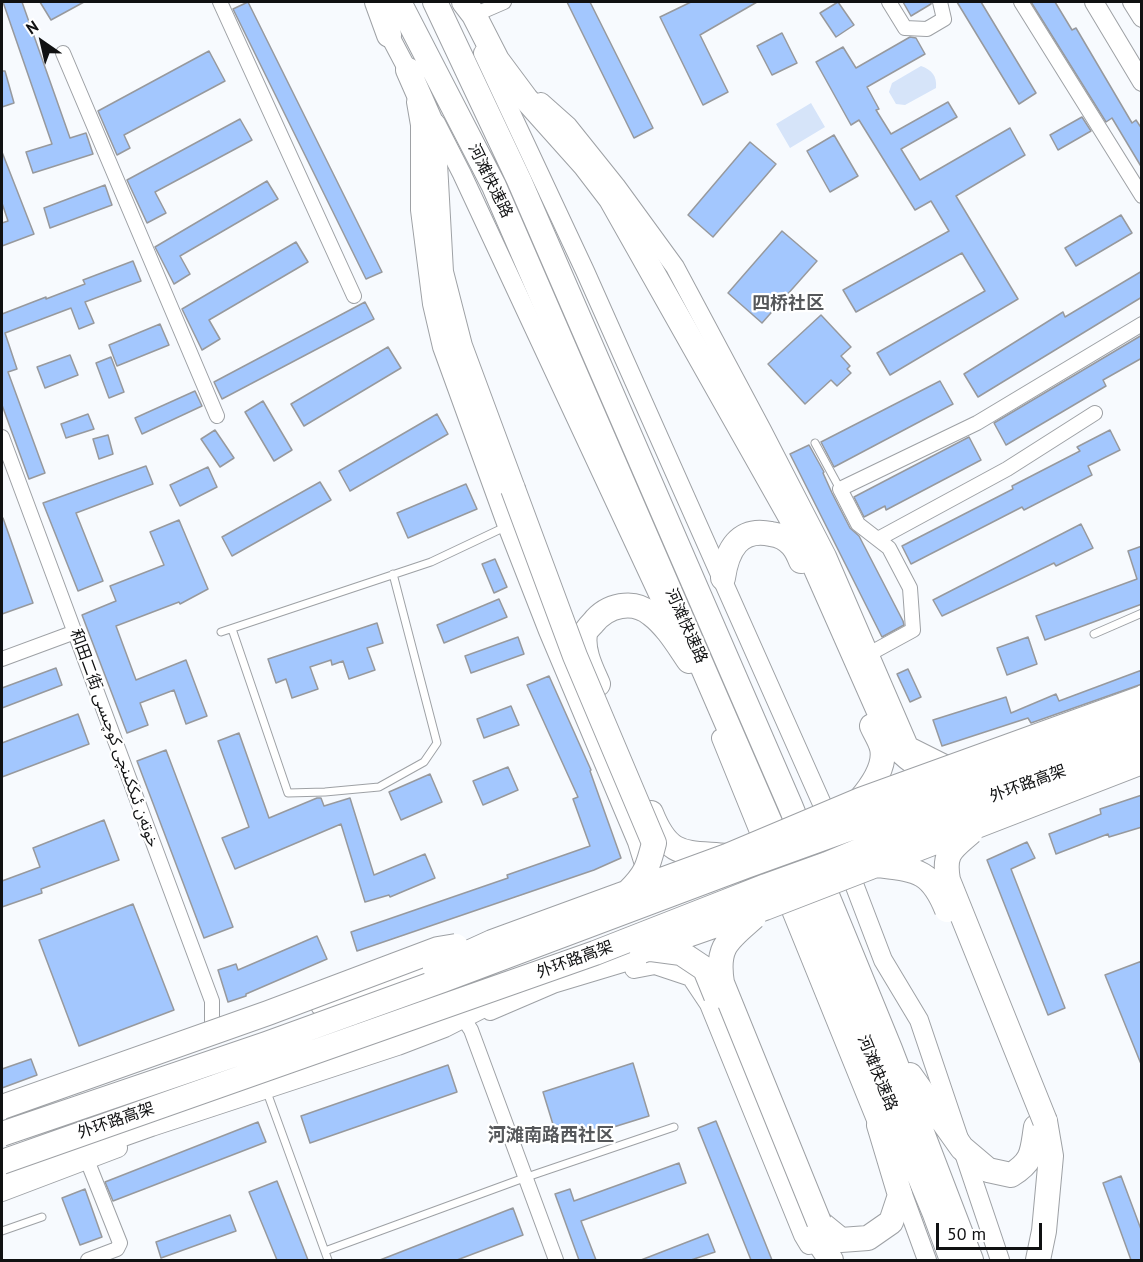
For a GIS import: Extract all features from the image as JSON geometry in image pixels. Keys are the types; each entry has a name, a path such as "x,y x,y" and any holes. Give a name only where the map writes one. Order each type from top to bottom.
{"highway":[{"path":"377,2 389,35"},
{"name":"河滩快速路","path":"399,2 494,186 840,984 952,1260"},
{"name":"河滩快速路","path":"435,2 533,213 786,794 890,1049 971,1260"},
{"path":"465,6 502,66 526,99 585,165 611,199 795,525 892,741 903,755 926,769 940,771"},
{"path":"411,76 433,127 441,272 460,346 575,656 654,843 648,868 639,881 640,891"},
{"path":"723,578 730,552 741,538 758,531 781,536 792,545 810,576 882,750 880,768 869,790 860,800"},
{"path":"690,661 663,625 650,613 634,605 616,606 598,617 585,633 585,648 591,666 660,834 673,848 727,856"},
{"path":"266,1044 511,935 640,891 860,800 1142,698"},
{"name":"外环路高架","path":"2,1134 266,1044 581,930 746,866 1142,723"},
{"name":"外环路高架","path":"2,1162 595,953 826,864 952,812 1142,741"},
{"path":"205,1090 360,1043 649,949 765,908 1142,762"},
{"path":"980,823 948,853 945,864 948,880 1051,1156 1044,1231 1038,1260"},
{"path":"874,865 905,869 921,874 935,885 1040,1124 1031,1154 1024,1167 1011,1175 988,1170 962,1148 890,1049"},
{"path":"765,908 730,937 719,964 722,983 814,1225 841,1240 868,1238 891,1222 900,1195 879,1125"},
{"path":"2,1107 438,950 511,935"},
{"path":"649,949 681,953 705,969 831,1260"},
{"path":"2,1178 151,1124 397,1043 444,1025 501,996"}],"street":[{"path":"220,2 354,296"},
{"path":"372,2 462,174 690,661 879,1125 927,1260"},
{"path":"504,2 465,6 820,799 883,960 919,1020 1000,1260"},
{"path":"889,2 905,28 927,29 944,19 940,2"},
{"path":"1021,2 1142,196"},
{"path":"1094,2 1142,82"},
{"path":"1132,2 1142,18"},
{"path":"63,53 217,416"},
{"path":"502,66 568,126 616,186 675,267 821,545 909,746 945,764 991,769"},
{"path":"411,76 420,125 420,210 432,304 442,347 548,631 637,842 640,891"},
{"path":"869,654 912,630 910,588 889,548 858,524 840,489 977,423 1142,324"},
{"path":"878,540 1007,469 1095,413"},
{"name":"和田二街 خوتەن ئىككىنچى كوچىسى","path":"2,437 212,1001 212,1022 219,1041"},
{"path":"2,659 75,632"},
{"path":"820,799 839,810 879,812 930,790 1142,711"},
{"path":"858,892 877,873 892,863 1142,773"},
{"path":"2,1115 750,854 762,839"},
{"path":"2,1192 413,1043 553,984 702,939 767,913 778,913 796,923"},
{"path":"573,978 655,965 691,977 709,1004 803,1235 819,1260"},
{"path":"465,1021 471,1030 556,1260"},
{"path":"87,1160 120,1243 117,1249 88,1260"}],"lane":[{"path":"815,443 840,489"},
{"path":"221,632 431,562 507,526"},
{"path":"232,628 288,793 379,787 424,762 437,743 393,574"},
{"path":"1094,634 1142,613"},
{"path":"268,1095 328,1260"},
{"path":"325,1251 524,1178 674,1127"},
{"path":"2,1231 42,1217"}],"shaded area":[{"path":"921,66 933,74 936,88 905,105 896,104 889,92 892,83"},
{"path":"811,103 825,127 790,148 776,124"}],"building":[{"path":"3,2 22,2 70,138 86,133 93,154 33,173 26,152 52,144"},
{"path":"40,2 84,2 51,20"},
{"path":"248,2 382,272 366,279 233,9"},
{"path":"567,2 590,2 653,128 634,138"},
{"path":"691,2 757,2 700,35 728,92 703,105 660,17"},
{"path":"838,2 854,25 836,37 820,13"},
{"path":"903,2 931,2 931,4 911,16"},
{"path":"957,2 981,2 1036,93 1019,104"},
{"path":"1031,2 1055,2 1072,30 1076,28 1132,123 1136,120 1142,129 1142,168 1112,118 1106,122"},
{"path":"782,33 797,63 772,75 757,46"},
{"path":"910,37 916,38 925,54 867,87 879,109 876,110 891,134 948,102 957,117 901,149 920,180 1010,128 1025,155 956,196 1018,299 890,375 877,353 985,291 962,253 856,312 843,290 949,231 931,201 915,210 859,120 851,125 816,62 843,47 856,68"},
{"path":"209,51 225,81 124,135 130,148 117,155 98,111"},
{"path":"2,71 5,71 14,103 2,107"},
{"path":"1082,117 1091,131 1058,150 1050,135"},
{"path":"240,119 252,140 155,192 166,213 147,223 127,180"},
{"path":"834,135 858,176 830,192 807,151"},
{"path":"750,142 776,164 713,237 688,215"},
{"path":"2,152 34,234 2,246 2,223 8,221 2,203"},
{"path":"267,181 278,199 180,256 190,274 174,284 155,247"},
{"path":"105,185 112,205 50,228 44,208"},
{"path":"1121,215 1132,233 1076,266 1065,248"},
{"path":"782,231 817,261 762,323 728,293"},
{"path":"296,242 308,262 209,320 220,339 202,350 182,309"},
{"path":"133,261 141,281 85,302 94,323 79,329 71,308 5,333 17,369 8,372 45,473 29,479 2,405 2,314 85,284 83,280"},
{"path":"1142,271 1142,297 978,397 964,374 1063,312 1065,317"},
{"path":"365,302 374,319 222,399 214,382"},
{"path":"821,315 851,347 841,356 850,366 847,369 851,373 837,386 831,380 805,404 768,364"},
{"path":"160,324 169,345 117,366 109,345"},
{"path":"1142,335 1142,358 1103,380 1106,386 1006,445 994,423"},
{"path":"388,347 401,368 304,426 291,404"},
{"path":"70,355 78,375 45,388 37,367"},
{"path":"111,357 124,392 109,398 96,363"},
{"path":"940,381 953,404 834,467 821,442"},
{"path":"195,391 202,406 142,434 135,418"},
{"path":"263,401 292,450 274,461 245,412"},
{"path":"88,414 94,429 66,438 61,424"},
{"path":"437,414 448,434 350,491 339,471"},
{"path":"215,430 234,458 220,467 201,439"},
{"path":"1110,430 1120,450 1088,466 1092,475 1024,510 1022,507 911,564 902,546 1013,489 1012,486 1080,451 1077,447"},
{"path":"108,435 113,454 99,459 93,439"},
{"path":"969,437 981,460 886,510 885,506 864,517 854,497"},
{"path":"809,445 850,528 859,536 903,621 904,625 882,637 790,454"},
{"path":"146,466 153,484 76,513 103,581 78,591 43,503"},
{"path":"208,467 217,487 180,506 170,485"},
{"path":"320,482 331,500 232,556 222,537"},
{"path":"466,484 477,509 408,538 397,513"},
{"path":"2,518 33,603 2,614"},
{"path":"179,520 208,589 180,604 179,602 116,626 136,680 186,660 207,716 186,724 174,690 140,703 148,725 127,733 82,615 116,601 110,586 164,565 150,532"},
{"path":"1081,524 1093,548 1056,566 1054,563 942,616 933,600"},
{"path":"1142,546 1142,604 1045,640 1036,616 1137,579 1128,551"},
{"path":"495,559 507,587 494,593 482,564"},
{"path":"499,599 507,617 444,643 437,625"},
{"path":"377,623 383,643 367,648 375,670 349,679 343,661 332,665 331,660 310,667 318,689 292,698 286,679 276,683 268,659"},
{"path":"518,637 524,654 471,673 465,656"},
{"path":"1028,637 1037,664 1007,675 997,648"},
{"path":"56,668 62,685 2,708 2,688"},
{"path":"908,669 921,697 910,702 897,674"},
{"path":"1142,670 1142,684 1031,723 1028,718 942,746 933,720 1006,697 1011,713 1056,694 1059,701"},
{"path":"549,676 591,770 621,858 594,870 357,951 351,932 508,878 507,875 590,846 573,799 578,797 527,685"},
{"path":"511,706 519,725 484,738 477,719"},
{"path":"78,714 89,744 2,777 2,743"},
{"path":"239,733 269,818 317,798 321,798 324,806 350,798 374,875 425,854 435,878 390,897 389,895 365,902 341,824 235,869 222,838 249,827 218,741"},
{"path":"166,750 233,927 204,938 137,761"},
{"path":"508,767 518,790 483,805 473,781"},
{"path":"430,774 442,802 401,820 389,792"},
{"path":"1142,795 1142,827 1109,837 1108,834 1056,854 1049,834 1101,814 1100,809"},
{"path":"104,820 119,860 41,889 42,893 2,907 2,881 40,867 33,848"},
{"path":"1027,842 1035,858 1011,869 1065,1008 1048,1015 987,860"},
{"path":"133,904 174,1010 79,1046 39,940"},
{"path":"317,936 327,959 228,1002 218,970 236,964 238,970"},
{"path":"1142,961 1142,1064 1141,1064 1105,975"},
{"path":"31,1059 37,1075 2,1088 2,1069"},
{"path":"633,1063 649,1116 559,1144 543,1092"},
{"path":"448,1065 457,1092 310,1143 301,1116"},
{"path":"716,1121 772,1260 751,1260 698,1128"},
{"path":"258,1122 266,1142 113,1201 105,1182"},
{"path":"679,1163 686,1183 581,1221 596,1260 579,1260 555,1194 570,1189 574,1201"},
{"path":"1121,1176 1142,1232 1142,1260 1131,1260 1103,1183"},
{"path":"277,1181 308,1260 277,1260 249,1192"},
{"path":"85,1189 102,1237 80,1245 62,1198"},
{"path":"513,1208 523,1235 457,1260 380,1260"},
{"path":"230,1215 236,1231 161,1258 156,1242"},
{"path":"708,1234 715,1252 691,1260 641,1260"}],"district":[{"name":"四桥社区","path":"788,304"},
{"name":"河滩南路西社区","path":"551,1136"}]}
